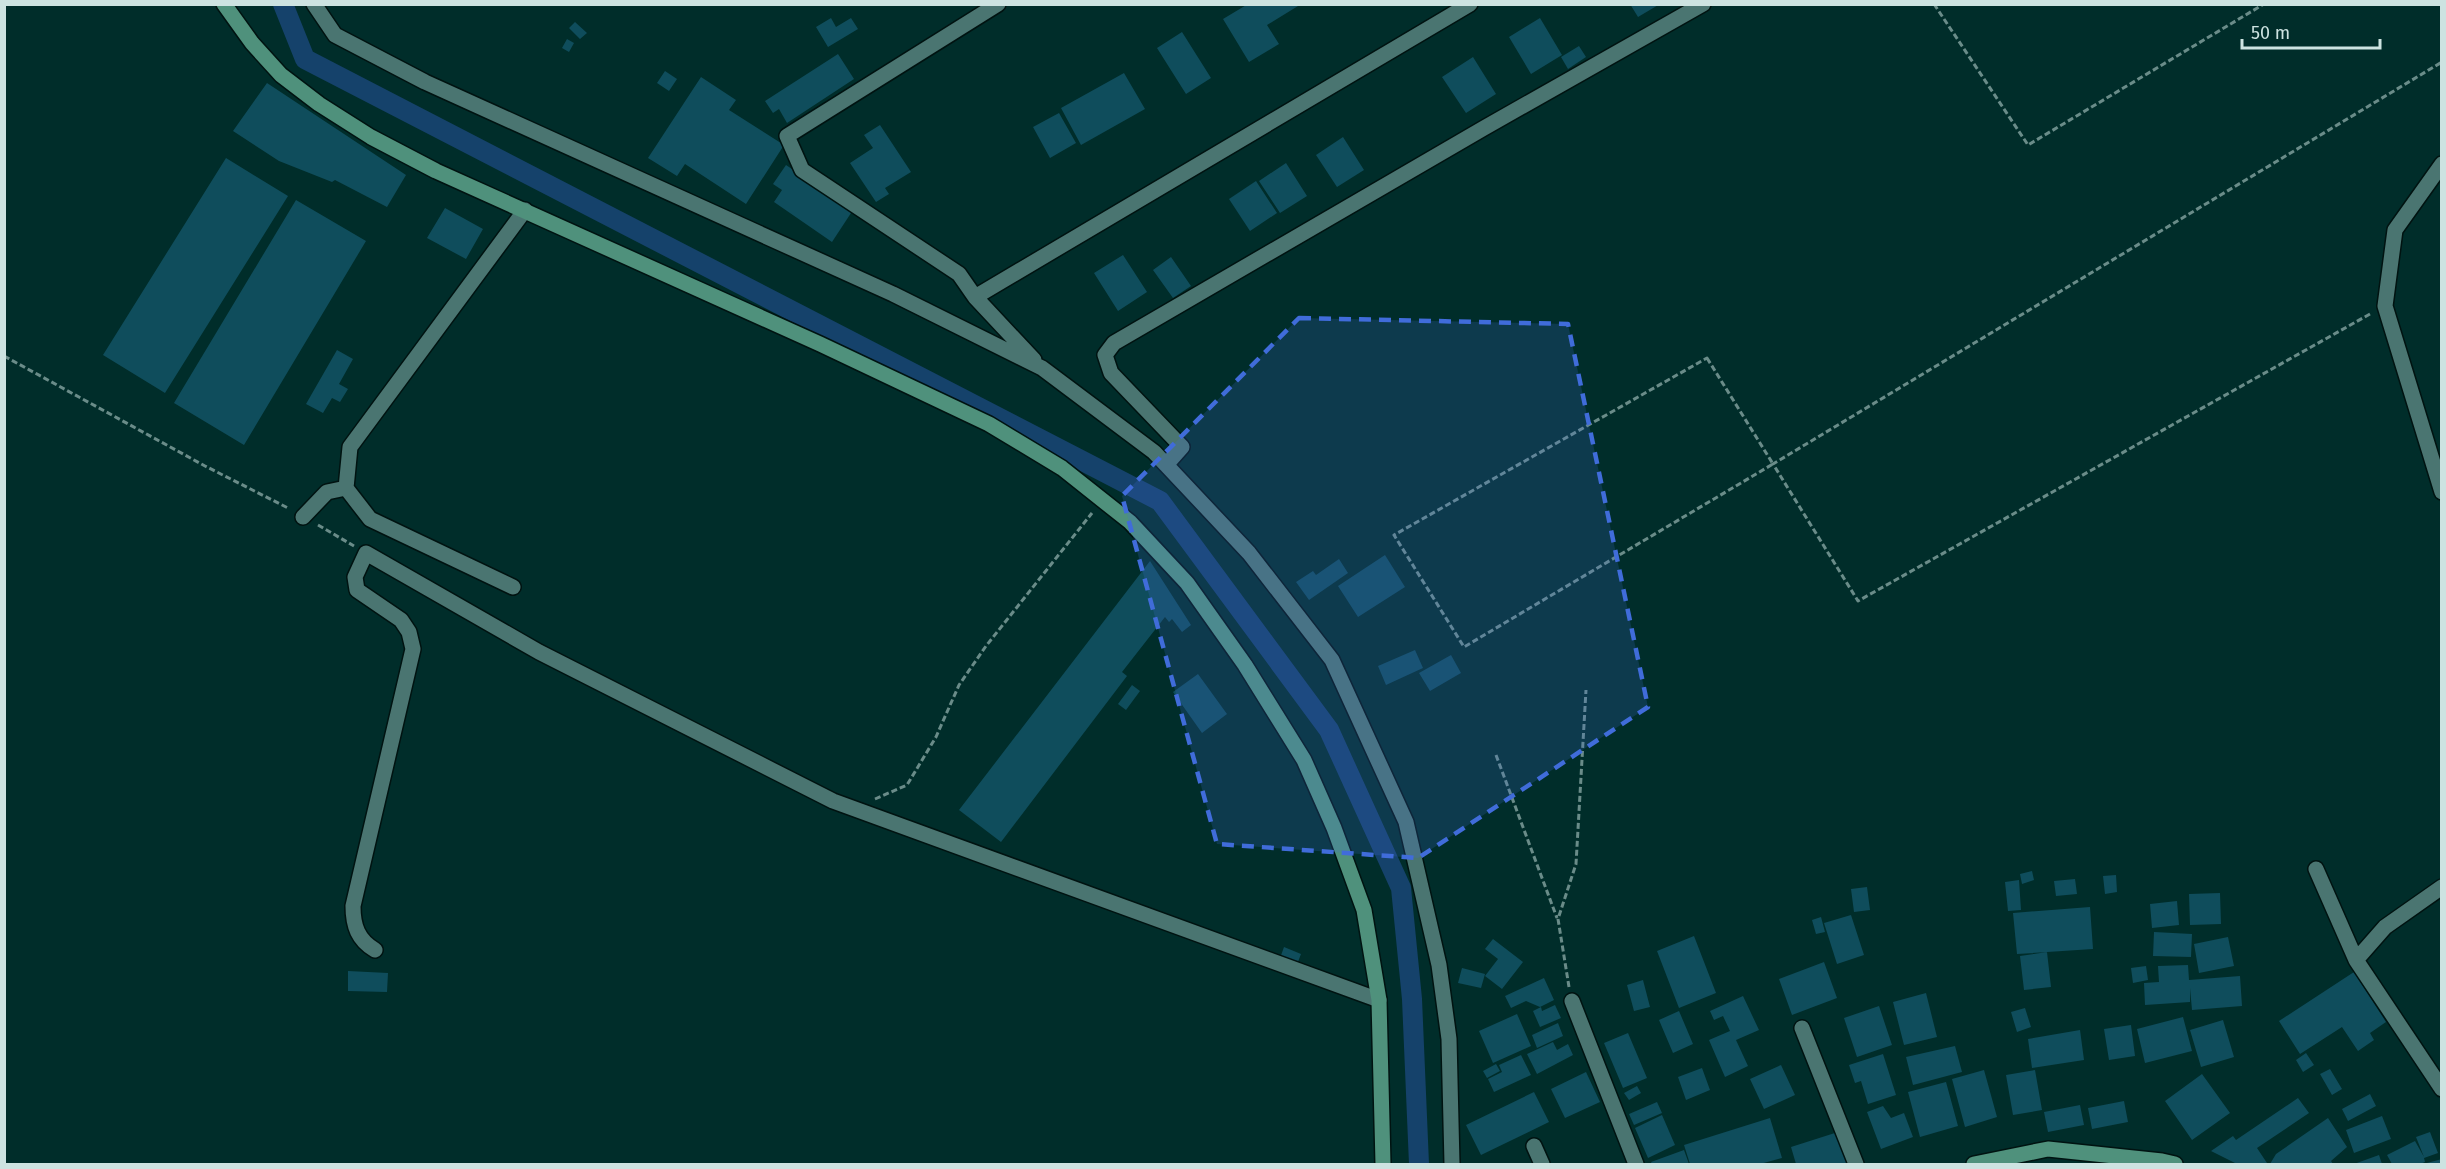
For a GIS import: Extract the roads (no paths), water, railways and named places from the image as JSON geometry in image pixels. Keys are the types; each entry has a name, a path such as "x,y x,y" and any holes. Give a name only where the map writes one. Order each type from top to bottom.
{"street":[{"path":"225,4 252,43 281,75 319,104 371,137 436,171 820,344 989,424 1062,468 1130,522 1187,583 1245,664 1304,760 1335,828 1364,910 1379,1000 1383,1164"},
{"path":"314,4 336,35 425,82 893,294 1042,368"},
{"path":"998,4 787,136 802,170 959,274 975,297 1042,368 1154,452 1249,552 1332,660 1406,822 1439,965 1449,1039 1452,1164"},
{"path":"975,297 1470,4"},
{"path":"1166,465 1182,447 1111,373 1105,355 1114,343 1702,4"},
{"path":"2442,164 2395,230 2385,306 2442,492"},
{"path":"513,587 370,519 346,488 350,447 525,210"},
{"path":"303,517 327,492 346,488"},
{"path":"375,950 363,943 353,923 353,906 413,649 409,632 400,620 357,590 355,577 366,553 539,652 833,801 1379,1000"},
{"path":"2316,869 2356,960 2442,1089"},
{"path":"2356,960 2385,927 2442,887"},
{"path":"1572,1000 1636,1164"},
{"path":"1802,1028 1856,1164"},
{"path":"1534,1146 1542,1164"},
{"path":"1974,1164 2048,1149 2175,1164"}],"waterway":[{"path":"283,4 305,59 1160,501 1329,730 1401,888 1412,999 1419,1164"}]}
